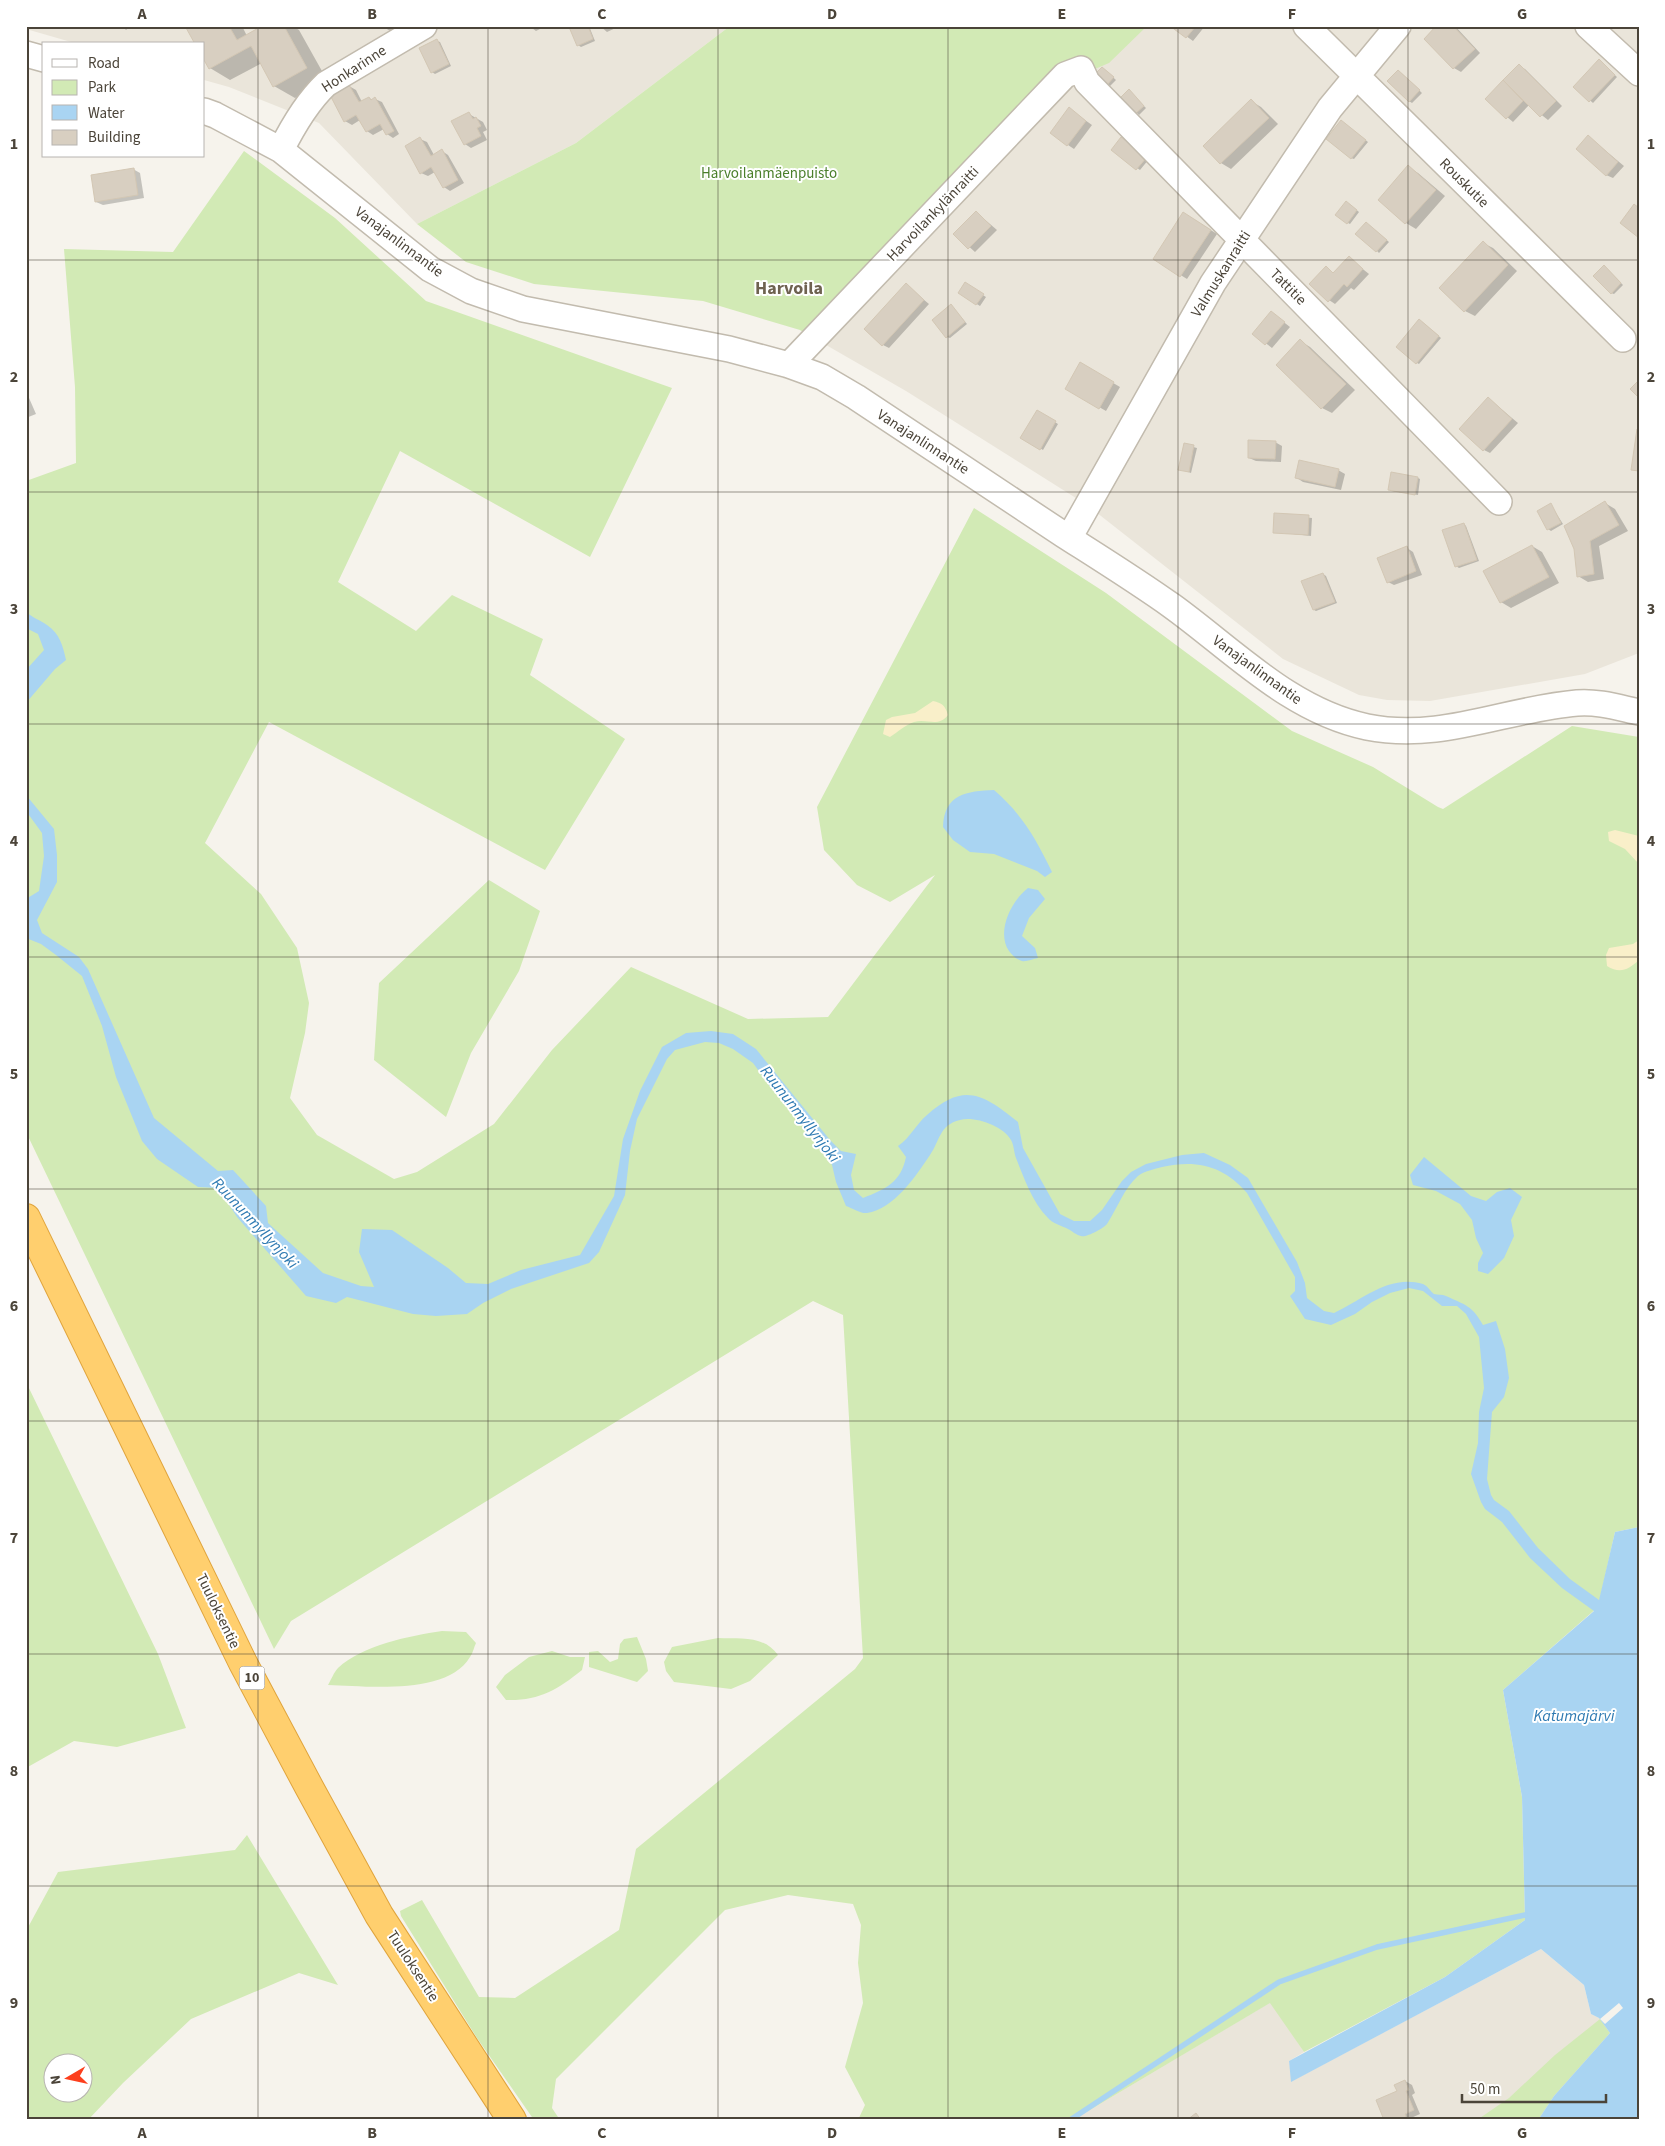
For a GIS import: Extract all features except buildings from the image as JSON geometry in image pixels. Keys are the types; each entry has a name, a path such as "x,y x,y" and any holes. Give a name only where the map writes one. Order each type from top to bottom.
{"highway":[{"name":"Tuuloksentie","path":"26,1218 243,1663 309,1787 379,1914 512,2120"}],"street":[{"name":"Honkarinne","path":"281,150 291,129 304,109 316,93 326,84 424,26"},
{"name":"Rouskutie","path":"1306,26 1623,339"},
{"name":"Valmuskanraitti","path":"1069,538 1214,283 1330,108 1398,26"},
{"path":"1588,26 1639,73"},
{"path":"26,54 42,59"},
{"name":"Tattitie","path":"1081,69 1087,82 1499,502"},
{"name":"Harvoilankylänraitti","path":"789,365 1065,75 1081,69"},
{"name":"Vanajanlinnantie","path":"205,111 281,150 430,269 470,291 523,309 729,349 789,365 822,377 856,397 1172,606 1252,668 1307,706 1364,727 1389,731 1423,731 1473,724 1522,710 1580,702 1614,706 1639,712"}],"shaded area":[{"path":"26,26 730,26 576,143 417,224 319,123 229,87 205,80 205,42 71,42 26,29"},
{"path":"1077,26 1639,26 1639,653 1585,674 1430,701 1387,700 1359,695 1283,659 1087,505 906,391 800,330"},
{"path":"1541,1949 1584,1985 1591,2014 1599,2018 1610,2033 1554,2096 1538,2120 1073,2120 1271,2002 1304,2052 1289,2061 1292,2081"}],"green space":[{"name":"Harvoilanmäenpuisto","path":"730,26 1147,26 1109,63 1088,72 1083,59 809,335 800,330 703,301 534,284 466,262 417,224 576,143"},
{"path":"244,151 335,218 426,301 672,388 590,557 400,451 338,582 416,631 452,595 543,639 530,675 625,739 545,870 269,722 205,843 261,894 297,948 309,1003 305,1033 290,1098 317,1135 394,1179 417,1172 494,1124 552,1050 631,967 748,1019 828,1017 935,875 890,902 857,885 824,850 817,807 974,508 1106,593 1292,731 1373,767 1443,809 1572,726 1639,737 1639,1527 1615,1532 1598,1607 1503,1690 1522,1797 1525,1920 1445,1977 1304,2052 1270,2003 1073,2120 858,2120 865,2105 845,2067 863,2003 858,1963 861,1925 853,1904 788,1895 725,1910 556,2079 552,2108 560,2120 534,2120 477,2038 401,1916 400,1911 422,1900 479,1997 515,1998 619,1930 636,1849 855,1669 863,1658 843,1315 813,1301 291,1621 274,1649 26,1132 26,481 76,463 75,387 64,249 173,252"},
{"path":"489,880 540,911 519,971 471,1053 446,1117 374,1060 379,983"},
{"path":"26,1382 158,1654 186,1728 117,1747 74,1741 26,1768"},
{"path":"442,1631 466,1632 476,1643 471,1655 459,1669 443,1678 405,1686 328,1685 338,1668 360,1653 401,1639"},
{"path":"637,1637 646,1659 648,1671 637,1682 589,1667 589,1652 598,1651 610,1662 618,1659 620,1644 624,1639"},
{"path":"718,1638 759,1641 766,1644 778,1655 750,1681 731,1689 674,1682 666,1671 664,1662 672,1647"},
{"path":"552,1651 570,1657 585,1657 582,1670 556,1689 547,1693 528,1699 506,1700 496,1687 505,1675 529,1657"},
{"path":"247,1835 338,1985 299,1973 191,2019 123,2083 88,2120 26,2120 26,1931 58,1872 235,1850"},
{"path":"1600,2019 1610,2033 1554,2096 1538,2120 1477,2120 1509,2098 1555,2055"}],"sand":[{"path":"933,701 944,707 948,715 944,719 936,722 914,722 890,737 883,734 886,720 892,717 915,713"},
{"path":"1615,830 1639,836 1639,864 1625,849 1609,841 1608,832"},
{"path":"1639,940 1639,960 1624,970 1616,970 1607,966 1606,955 1609,948 1633,944"}],"water":[{"path":"26,612 55,632 62,645 66,660 55,669 26,703 26,670 44,650 38,634 26,628"},
{"path":"994,790 1013,808 1034,838 1052,872 1045,877 1037,871 994,854 970,852 953,840 943,827 944,816 952,801 966,793"},
{"path":"26,795 54,829 57,855 57,882 37,920 42,933 79,957 88,969 154,1118 218,1171 233,1170 266,1206 268,1223 323,1273 361,1286 374,1287 359,1252 362,1229 392,1230 448,1268 466,1283 488,1284 521,1270 580,1255 614,1196 623,1139 640,1091 662,1047 686,1033 711,1031 733,1034 756,1049 830,1140 841,1151 856,1154 851,1175 854,1190 863,1198 885,1188 896,1179 904,1166 906,1157 898,1146 923,1119 952,1098 963,1095 973,1096 994,1104 1018,1122 1023,1148 1060,1214 1074,1221 1090,1221 1102,1210 1122,1181 1131,1172 1146,1164 1182,1155 1204,1153 1230,1165 1248,1178 1297,1262 1305,1283 1307,1298 1324,1311 1334,1313 1387,1285 1411,1282 1423,1284 1434,1294 1444,1295 1468,1306 1483,1325 1496,1321 1505,1349 1509,1378 1504,1397 1492,1412 1487,1479 1494,1500 1509,1511 1538,1548 1570,1579 1599,1600 1615,1532 1639,1527 1639,2120 1538,2120 1554,2096 1610,2033 1599,2018 1591,2014 1584,1985 1541,1949 1291,2082 1289,2061 1445,1977 1525,1920 1522,1797 1503,1690 1594,1611 1562,1588 1530,1558 1502,1522 1485,1509 1481,1502 1471,1474 1478,1443 1479,1412 1484,1388 1479,1337 1466,1314 1457,1306 1442,1306 1423,1291 1409,1288 1390,1293 1372,1302 1355,1314 1331,1325 1305,1319 1290,1296 1295,1291 1295,1277 1247,1193 1229,1176 1209,1167 1187,1164 1175,1165 1153,1169 1140,1174 1129,1186 1107,1224 1091,1234 1079,1235 1052,1221 1042,1212 1029,1190 1016,1158 1012,1142 1007,1135 995,1126 973,1119 953,1122 944,1130 918,1172 895,1198 877,1210 867,1213 859,1212 846,1206 836,1182 832,1165 818,1141 772,1089 753,1063 733,1049 719,1043 705,1042 675,1050 667,1059 637,1119 630,1151 625,1195 599,1252 589,1263 511,1289 483,1303 467,1314 436,1316 413,1314 347,1297 336,1303 306,1296 237,1217 218,1188 198,1187 157,1159 142,1141 116,1077 102,1026 82,976 41,944 26,938 26,899 39,891 44,856 42,833 26,811"},
{"path":"1028,888 1038,890 1045,899 1029,918 1022,936 1035,948 1038,958 1024,961 1013,956 1009,951 1004,935 1007,917 1011,909"},
{"path":"1424,1157 1471,1196 1486,1201 1497,1192 1510,1188 1522,1197 1511,1220 1514,1236 1504,1258 1488,1274 1478,1271 1478,1263 1483,1253 1476,1238 1472,1220 1460,1204 1436,1191 1413,1185 1410,1175"}],"pier":[{"path":"1619,2003 1623,2008 1605,2024 1600,2019"}],"waterway":[{"path":"1070,2120 1279,1982 1377,1947 1525,1915"}],"district":[{"name":"Harvoila","path":"789,288"}],"water label":[{"name":"Ruununmyllynjoki","path":"800,1114"},
{"name":"Ruununmyllynjoki","path":"255,1223"},
{"name":"Katumajärvi","path":"1574,1716"}]}
